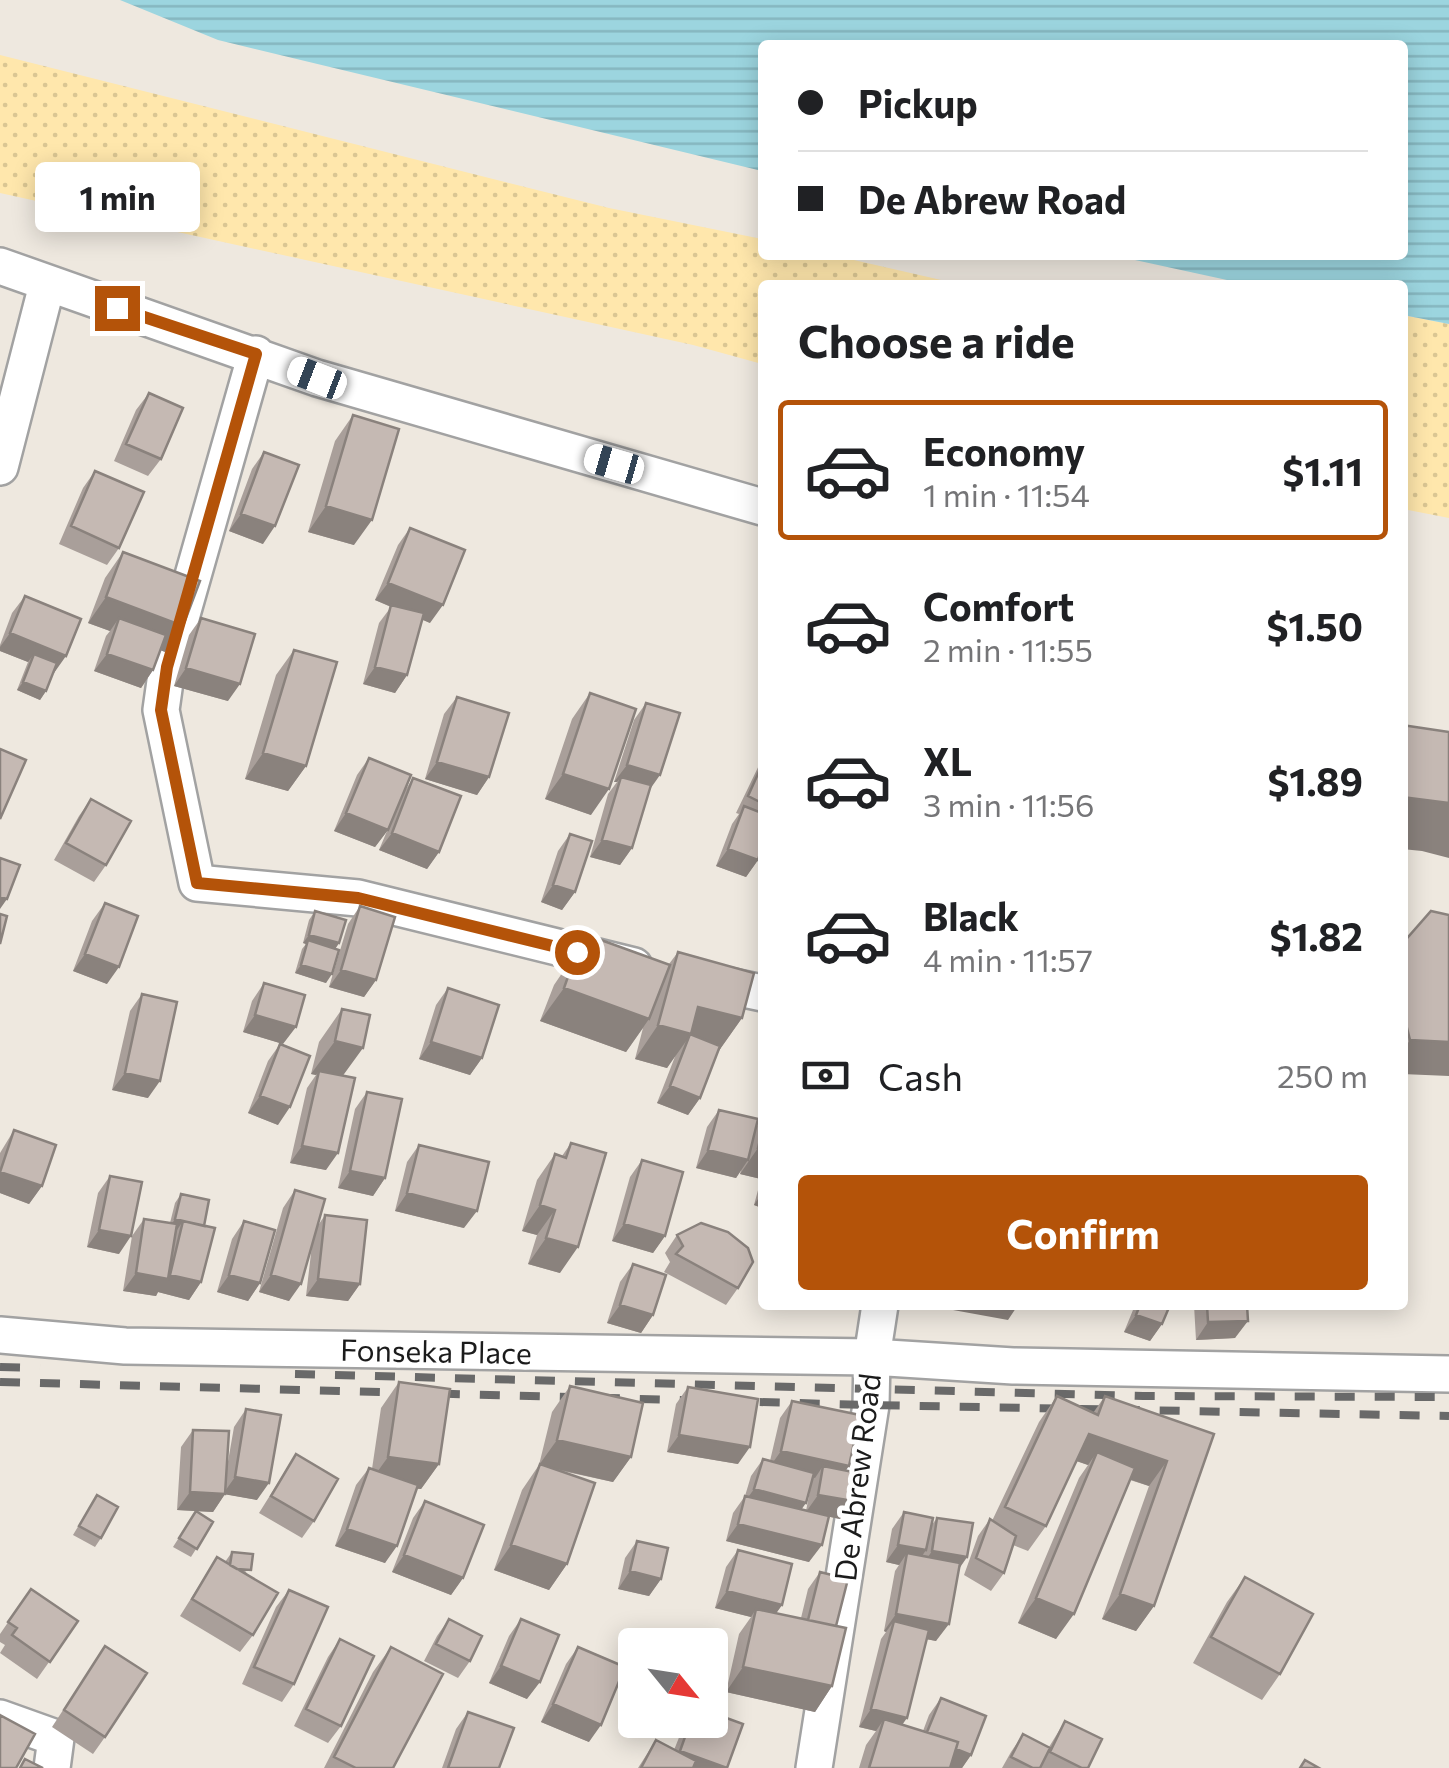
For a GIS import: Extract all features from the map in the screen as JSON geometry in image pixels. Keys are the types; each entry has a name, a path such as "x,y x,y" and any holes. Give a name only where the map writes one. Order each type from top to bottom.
{"street":[{"path":"0,266 317,378 758,505"},
{"path":"0,467 47,285"},
{"path":"256,354 167,667 161,710 197,883 358,898 613,962 758,992"},
{"name":"De Abrew Road","path":"814,1768 871,1405 872,1356 879,1310"},
{"name":"Fonseka Place","path":"0,1335 125,1346 872,1356 1013,1366 1449,1374"},
{"path":"0,1718 56,1738 52,1768"}],"sand":[{"path":"0,55 609,208 758,238 758,260 854,260 941,280 758,280 758,363 693,345 0,193"},
{"path":"1408,316 1449,324 1449,518 1408,510"}],"water":[{"path":"120,0 1449,0 1449,324 1408,316 1408,280 1227,280 1135,260 1408,260 1408,40 758,40 758,170 218,40"}],"building":[{"path":"149,393 183,408 161,459 126,444"},
{"path":"353,415 399,429 372,520 326,506"},
{"path":"264,452 299,465 275,526 241,514"},
{"path":"95,471 144,492 119,548 71,526"},
{"path":"410,528 465,550 443,605 388,583"},
{"path":"123,552 200,581 183,626 106,597"},
{"path":"25,596 81,619 66,656 10,633"},
{"path":"391,605 424,613 407,675 375,667"},
{"path":"119,618 166,635 153,670 107,654"},
{"path":"201,618 255,634 240,684 186,668"},
{"path":"294,650 337,662 306,766 263,753"},
{"path":"34,654 57,663 46,691 23,682"},
{"path":"590,693 636,709 609,789 563,774"},
{"path":"457,697 509,713 489,777 437,762"},
{"path":"646,703 680,713 660,775 627,765"},
{"path":"1408,726 1449,732 1449,803 1408,798"},
{"path":"0,749 26,760 0,819"},
{"path":"369,758 411,775 388,830 346,813"},
{"path":"758,774 758,801 748,796"},
{"path":"621,777 651,785 632,848 602,840"},
{"path":"413,778 461,796 439,852 392,833"},
{"path":"91,799 131,821 106,865 66,843"},
{"path":"744,806 758,811 758,860 728,849"},
{"path":"570,834 592,841 575,892 553,885"},
{"path":"0,858 20,865 7,899 0,897"},
{"path":"105,903 138,916 119,967 85,954"},
{"path":"360,906 395,917 376,980 341,970"},
{"path":"315,911 346,920 339,943 309,935"},
{"path":"1431,911 1449,915 1449,1042 1410,1040 1408,937"},
{"path":"0,914 7,916 0,944"},
{"path":"308,940 339,950 332,974 301,965"},
{"path":"601,940 670,965 649,1019 564,988 577,951 595,958"},
{"path":"678,952 754,973 742,1018 698,1007 691,1034 658,1025"},
{"path":"264,983 305,995 296,1027 255,1015"},
{"path":"448,988 499,1005 482,1058 431,1042"},
{"path":"142,994 177,1002 160,1081 125,1073"},
{"path":"342,1009 370,1015 363,1048 335,1041"},
{"path":"690,1034 720,1046 700,1098 670,1086"},
{"path":"280,1044 310,1056 290,1107 260,1096"},
{"path":"319,1071 355,1078 338,1153 302,1146"},
{"path":"367,1092 402,1099 385,1178 350,1171"},
{"path":"719,1110 758,1119 748,1160 708,1150"},
{"path":"14,1130 56,1145 42,1186 0,1172"},
{"path":"571,1143 606,1153 578,1247 546,1238 555,1210 540,1205 555,1154 566,1158"},
{"path":"419,1145 489,1162 477,1211 407,1193"},
{"path":"642,1160 683,1172 665,1236 624,1224"},
{"path":"110,1176 142,1182 131,1236 99,1230"},
{"path":"295,1190 325,1199 301,1284 271,1275"},
{"path":"181,1194 209,1200 204,1226 175,1219"},
{"path":"325,1215 367,1220 360,1284 318,1279"},
{"path":"144,1219 177,1224 168,1279 136,1273"},
{"path":"183,1221 215,1228 201,1282 170,1275"},
{"path":"244,1221 275,1230 260,1283 229,1275"},
{"path":"701,1223 728,1232 748,1248 753,1262 738,1288 676,1254 683,1246 677,1235"},
{"path":"633,1264 666,1275 653,1315 620,1305"},
{"path":"1138,1310 1168,1310 1162,1324 1136,1315"},
{"path":"1207,1310 1247,1310 1248,1321 1208,1322"},
{"path":"399,1382 450,1389 439,1464 388,1457"},
{"path":"570,1386 643,1403 631,1457 557,1440"},
{"path":"688,1387 758,1399 750,1447 679,1435"},
{"path":"1057,1396 1098,1415 1105,1396 1214,1434 1154,1606 1120,1594 1167,1461 1089,1434 1046,1526 1005,1507"},
{"path":"792,1401 860,1415 849,1466 781,1451"},
{"path":"246,1409 281,1415 269,1483 235,1477"},
{"path":"193,1430 229,1431 225,1494 190,1492"},
{"path":"1097,1452 1135,1468 1074,1614 1036,1598"},
{"path":"296,1454 338,1479 314,1521 271,1496"},
{"path":"763,1459 814,1473 806,1503 754,1489"},
{"path":"540,1464 595,1483 567,1564 511,1545"},
{"path":"823,1466 858,1473 853,1501 818,1495"},
{"path":"369,1468 418,1485 397,1546 347,1529"},
{"path":"97,1495 118,1507 101,1538 79,1526"},
{"path":"745,1496 829,1516 822,1545 738,1524"},
{"path":"425,1501 484,1525 463,1578 404,1555"},
{"path":"196,1511 213,1522 197,1549 179,1538"},
{"path":"904,1512 933,1518 926,1550 898,1545"},
{"path":"937,1518 973,1523 967,1557 932,1551"},
{"path":"990,1519 1016,1536 1004,1573 976,1558"},
{"path":"637,1541 668,1548 661,1579 630,1571"},
{"path":"738,1550 792,1564 782,1605 727,1591"},
{"path":"232,1552 253,1554 251,1570 230,1565"},
{"path":"907,1553 960,1563 949,1624 896,1614"},
{"path":"217,1557 278,1593 253,1635 192,1599"},
{"path":"820,1572 848,1579 836,1626 808,1620"},
{"path":"1245,1577 1313,1614 1280,1674 1211,1637"},
{"path":"31,1589 78,1621 50,1662 12,1635 17,1628 8,1622"},
{"path":"289,1590 328,1607 294,1684 254,1667"},
{"path":"756,1609 846,1628 832,1686 743,1667"},
{"path":"449,1619 482,1636 470,1661 436,1644"},
{"path":"521,1619 559,1635 540,1682 501,1666"},
{"path":"894,1621 929,1630 907,1718 871,1709"},
{"path":"340,1639 374,1656 341,1726 306,1709"},
{"path":"105,1646 147,1673 105,1737 64,1710"},
{"path":"391,1647 443,1674 393,1768 356,1768 334,1757"},
{"path":"578,1647 618,1664 618,1684 601,1725 553,1704"},
{"path":"941,1698 986,1716 971,1755 956,1749 958,1742 927,1732"},
{"path":"468,1712 514,1728 499,1768 448,1768"},
{"path":"0,1715 35,1734 16,1768 0,1768"},
{"path":"728,1719 743,1724 727,1768 680,1751 685,1738 728,1738"},
{"path":"884,1719 958,1742 950,1768 869,1768"},
{"path":"1065,1721 1102,1739 1088,1768 1050,1752"},
{"path":"1023,1734 1050,1748 1040,1768 1011,1757"},
{"path":"656,1740 696,1761 693,1768 641,1768"},
{"path":"25,1759 43,1768 20,1768"},
{"path":"1305,1760 1319,1768 1300,1768"}],"railway":[{"path":"0,1367 40,1368"},
{"path":"295,1374 1143,1396 1449,1397"},
{"path":"0,1382 1449,1416"}],"route":[{"path":"117,308 256,354 167,667 161,710 197,883 358,898 577,952"}]}
